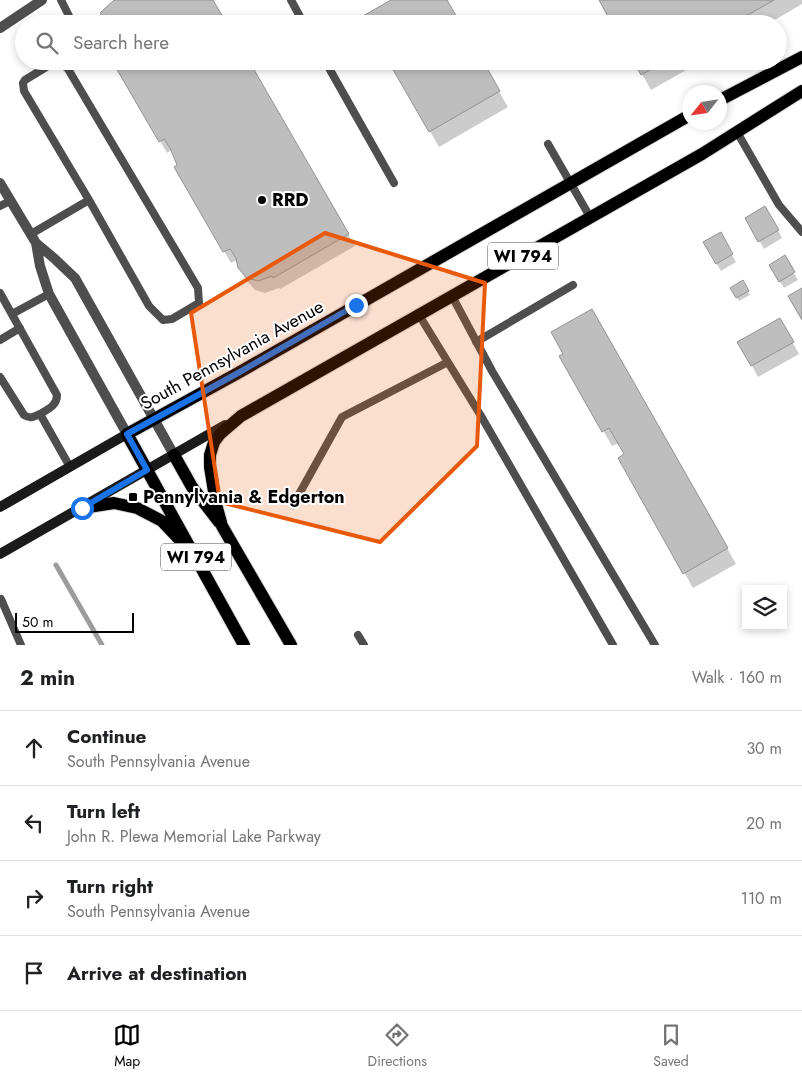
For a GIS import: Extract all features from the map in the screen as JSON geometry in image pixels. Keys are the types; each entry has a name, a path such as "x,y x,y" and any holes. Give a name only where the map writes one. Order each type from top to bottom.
{"main road":[{"path":"787,65 802,57"},
{"path":"727,96 777,70"},
{"name":"WI 794","path":"291,645 222,526 210,467 210,455 214,442 220,434 241,416 590,218 737,132 802,91"},
{"name":"South Pennsylvania Avenue","path":"0,507 682,120"},
{"path":"0,554 241,416"},
{"name":"WI 794","path":"127,434 244,645"},
{"path":"174,455 192,487 222,526"},
{"path":"82,508 114,502 137,508 162,521 195,556"}],"street":[{"path":"20,15 42,0"},
{"path":"0,28 15,18"},
{"path":"0,183 33,239 49,294 127,434"},
{"path":"33,239 74,278 174,455"}],"lane":[{"path":"61,0 68,15"},
{"path":"290,0 299,15"},
{"path":"44,70 25,80 23,83 24,90 149,306 163,320 172,319 199,303 198,288 69,70"},
{"path":"330,70 394,183"},
{"path":"737,132 779,205 802,232"},
{"path":"548,144 590,218"},
{"path":"0,206 10,200"},
{"path":"33,239 89,200"},
{"path":"476,342 573,285"},
{"path":"0,293 57,395 57,400 53,406 40,414 28,418 24,415 0,377"},
{"path":"12,314 49,294"},
{"path":"452,296 492,371 655,645"},
{"path":"419,315 481,416 613,645"},
{"path":"0,340 20,328"},
{"path":"293,505 342,417 448,362"},
{"path":"40,414 70,466"},
{"path":"0,599 21,645"},
{"path":"358,635 364,645"}],"highlighted area":[{"path":"325,233 485,283 477,446 380,542 220,502 191,313"}],"building":[{"path":"114,0 213,0 222,15 100,15 101,12"},
{"path":"391,0 447,0 456,15 365,15"},
{"path":"599,0 774,0 748,15 607,15"},
{"name":"RRD","path":"117,70 254,70 349,234 273,278 272,276 258,281 247,278 238,268 236,258 230,249 223,252 174,167 177,165 170,148 164,139 159,142"},
{"path":"393,70 488,70 500,91 429,132"},
{"path":"638,70 650,70 641,75"},
{"path":"765,206 779,230 758,242 745,218"},
{"path":"721,232 733,254 716,264 703,242"},
{"path":"785,255 795,272 779,282 769,265"},
{"path":"743,280 749,291 736,298 730,288"},
{"path":"802,288 802,320 788,296"},
{"path":"592,309 728,548 683,574 618,458 624,454 609,428 602,432 559,356 563,354 551,332"},
{"path":"780,318 794,342 751,366 737,342"}],"waterway":[{"path":"56,565 102,645"}],"place":[{"name":"RRD","path":"262,200"},
{"name":"Pennylvania & Edgerton","path":"133,497"}],"route":[{"path":"82,508 147,470 127,434 356,305"}]}
